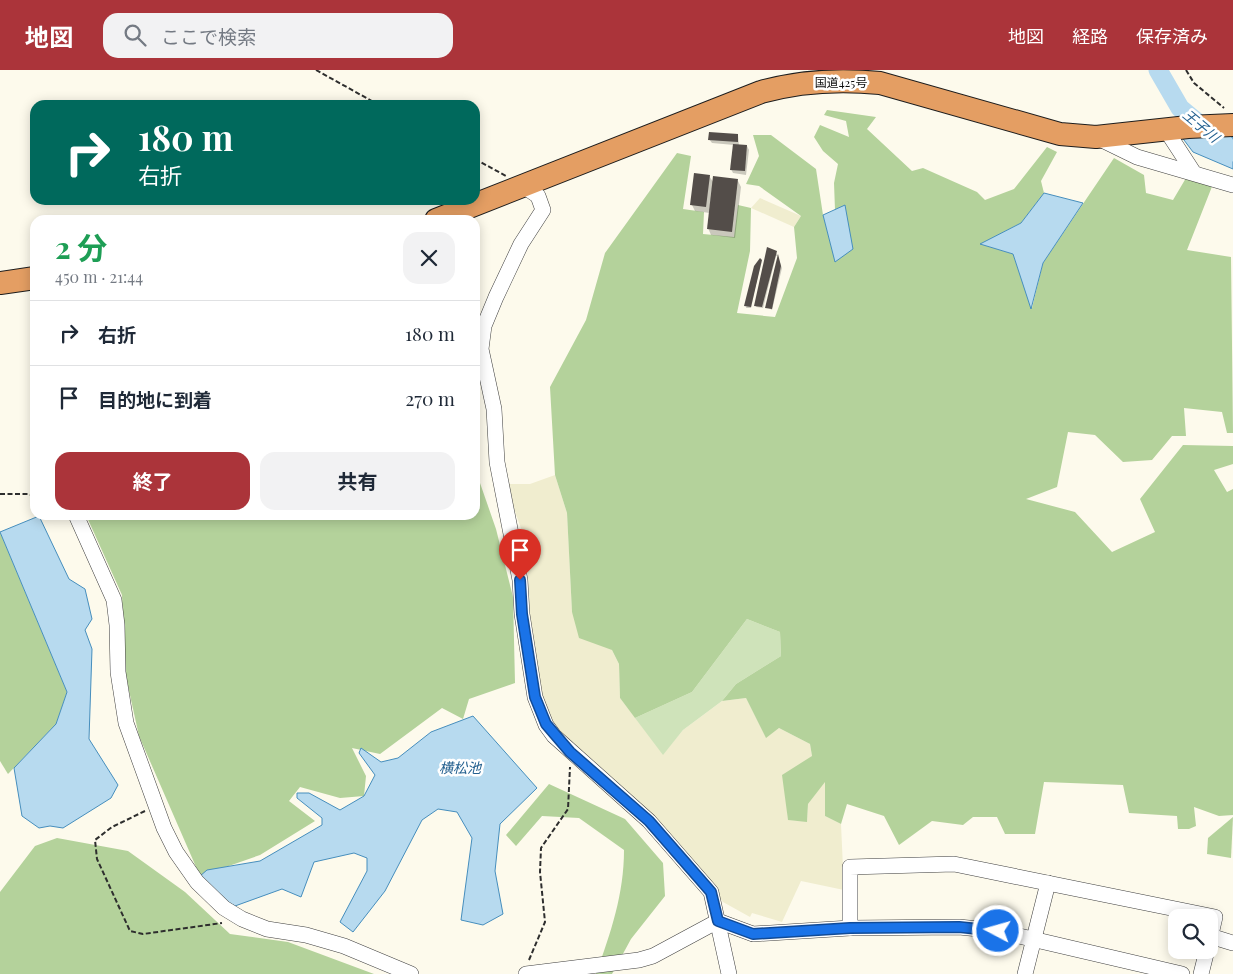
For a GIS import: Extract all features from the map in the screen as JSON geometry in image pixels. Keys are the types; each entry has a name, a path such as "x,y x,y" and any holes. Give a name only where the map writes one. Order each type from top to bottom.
{"highway":[{"name":"国道425号","path":"480,202 761,92 800,83 855,75 1060,134 1096,137 1229,121"},
{"name":"国道425号","path":"448,215 473,205"},
{"path":"0,283 30,279"}],"street":[{"path":"1166,130 1194,173"},
{"path":"1096,137 1137,157 1233,185"},
{"path":"522,185 538,196 543,210 521,244 496,297 484,326 481,349 494,409 497,462 520,580 522,614 535,697 546,724 570,752 649,821 711,892 729,974"},
{"path":"78,520 114,600 117,625 118,672 121,702 126,723 156,808 176,852 196,882 224,908 242,920 267,929 306,935 344,946 410,974"},
{"path":"850,928 850,867 954,864 1176,909"},
{"path":"1025,974 1048,883"},
{"path":"527,970 639,960 653,956 718,921 753,934 850,928 959,927 998,931 1182,974"},
{"path":"1218,943 1233,943"},
{"path":"1201,974 1205,959"}],"path":[{"path":"316,70 370,100"},
{"path":"1186,70 1194,83 1229,121"},
{"path":"480,162 522,185"},
{"path":"0,494 30,495"},
{"path":"527,970 545,922 540,872 541,848 568,809 570,752"},
{"path":"156,808 131,816 95,840 97,859 130,931 143,934 242,920"}],"shaded area":[{"path":"760,198 801,216 794,227 751,208"},
{"path":"555,475 567,513 572,612 612,650 619,664 620,698 663,754 683,730 722,701 746,698 766,737 779,728 810,744 812,756 787,804 788,820 807,821 808,804 825,781 825,816 841,824 844,890 801,881 782,922 752,913 750,917 723,902 654,821 548,727 531,631 526,542 505,484 530,484"}],"green space":[{"path":"827,110 876,117 867,129 912,171 923,168 977,192 985,200 1014,189 1047,147 1057,152 1041,181 1044,193 1021,223 981,244 1013,254 1032,308 1043,263 1114,158 1144,175 1146,193 1173,200 1186,178 1213,184 1187,250 1231,257 1233,433 1227,433 1222,412 1184,408 1186,436 1172,436 1152,460 1123,462 1095,435 1068,432 1057,487 1026,499 1075,512 1112,552 1155,532 1140,499 1183,445 1233,446 1233,464 1214,470 1227,492 1233,489 1233,815 1219,816 1194,807 1196,826 1189,829 1178,829 1177,816 1129,813 1123,785 1044,782 1035,834 1005,834 997,817 973,817 963,825 932,821 899,845 884,816 847,804 841,824 825,816 825,782 808,804 807,822 788,820 782,775 812,756 810,744 779,728 766,738 746,698 722,701 736,684 781,656 780,632 747,619 692,692 635,718 620,698 619,664 612,650 579,638 572,612 567,513 555,475 550,387 586,320 605,253 677,153 691,156 683,209 704,212 703,234 734,237 738,205 751,208 750,251 737,313 775,317 797,258 794,227 801,216 759,186 746,184 759,156 753,135 771,135 816,169 823,215 836,262 845,206 835,210 834,183 838,164 823,151 814,137 820,125 849,137 846,121 824,115"},
{"path":"480,483 496,529 513,597 515,683 469,699 463,719 442,708 380,754 352,748 366,776 364,796 340,798 300,787 289,801 315,821 260,855 200,876 139,736 124,668 122,595 88,520 480,520"},
{"path":"0,532 67,692 56,724 8,774 0,761"},
{"path":"747,619 780,632 781,656 736,684 722,701 683,730 663,755 635,718 692,692"},
{"path":"549,784 625,819 663,863 665,896 631,939 612,974 596,974 619,897 624,850 579,818 542,816 516,846 506,835"},
{"path":"1233,817 1231,858 1207,854 1208,838"},
{"path":"57,838 128,851 185,892 230,934 288,942 374,974 0,974 0,892 35,846"}],"water":[{"path":"1169,120 1233,138 1233,169 1193,152"},
{"path":"1044,193 1083,203 1043,263 1031,309 1013,254 980,244 1021,223"},
{"path":"845,205 853,249 835,262 823,215"},
{"path":"30,520 41,520 69,579 85,589 92,619 85,630 92,649 89,739 118,785 111,798 63,828 50,826 39,828 22,816 14,768 56,724 67,692 0,532"},
{"name":"横松池","path":"473,716 537,788 500,824 495,871 503,914 483,925 461,920 472,838 457,812 438,809 422,820 385,891 353,932 340,922 367,871 367,858 354,853 314,862 301,897 282,889 235,906 218,896 200,876 207,870 260,861 322,825 322,818 297,798 297,793 309,793 340,810 364,796 375,775 359,753 361,748 381,762 398,758 431,732"}],"building":[{"path":"709,132 738,134 738,142 708,140"},
{"path":"733,144 747,145 745,171 730,170"},
{"path":"694,173 710,175 706,207 690,205"},
{"path":"713,176 738,179 732,232 707,229"},
{"path":"767,247 777,251 762,307 754,306"},
{"path":"778,254 781,266 772,309 765,308"},
{"path":"760,258 762,260 751,307 744,306 754,266"}],"waterway":[{"name":"王子川","path":"1158,70 1180,108 1233,152"}],"route":[{"path":"520,580 522,614 535,697 546,724 554,736 570,752 607,782 649,821 711,892 718,921 753,934 850,928 959,927 998,931"}]}
